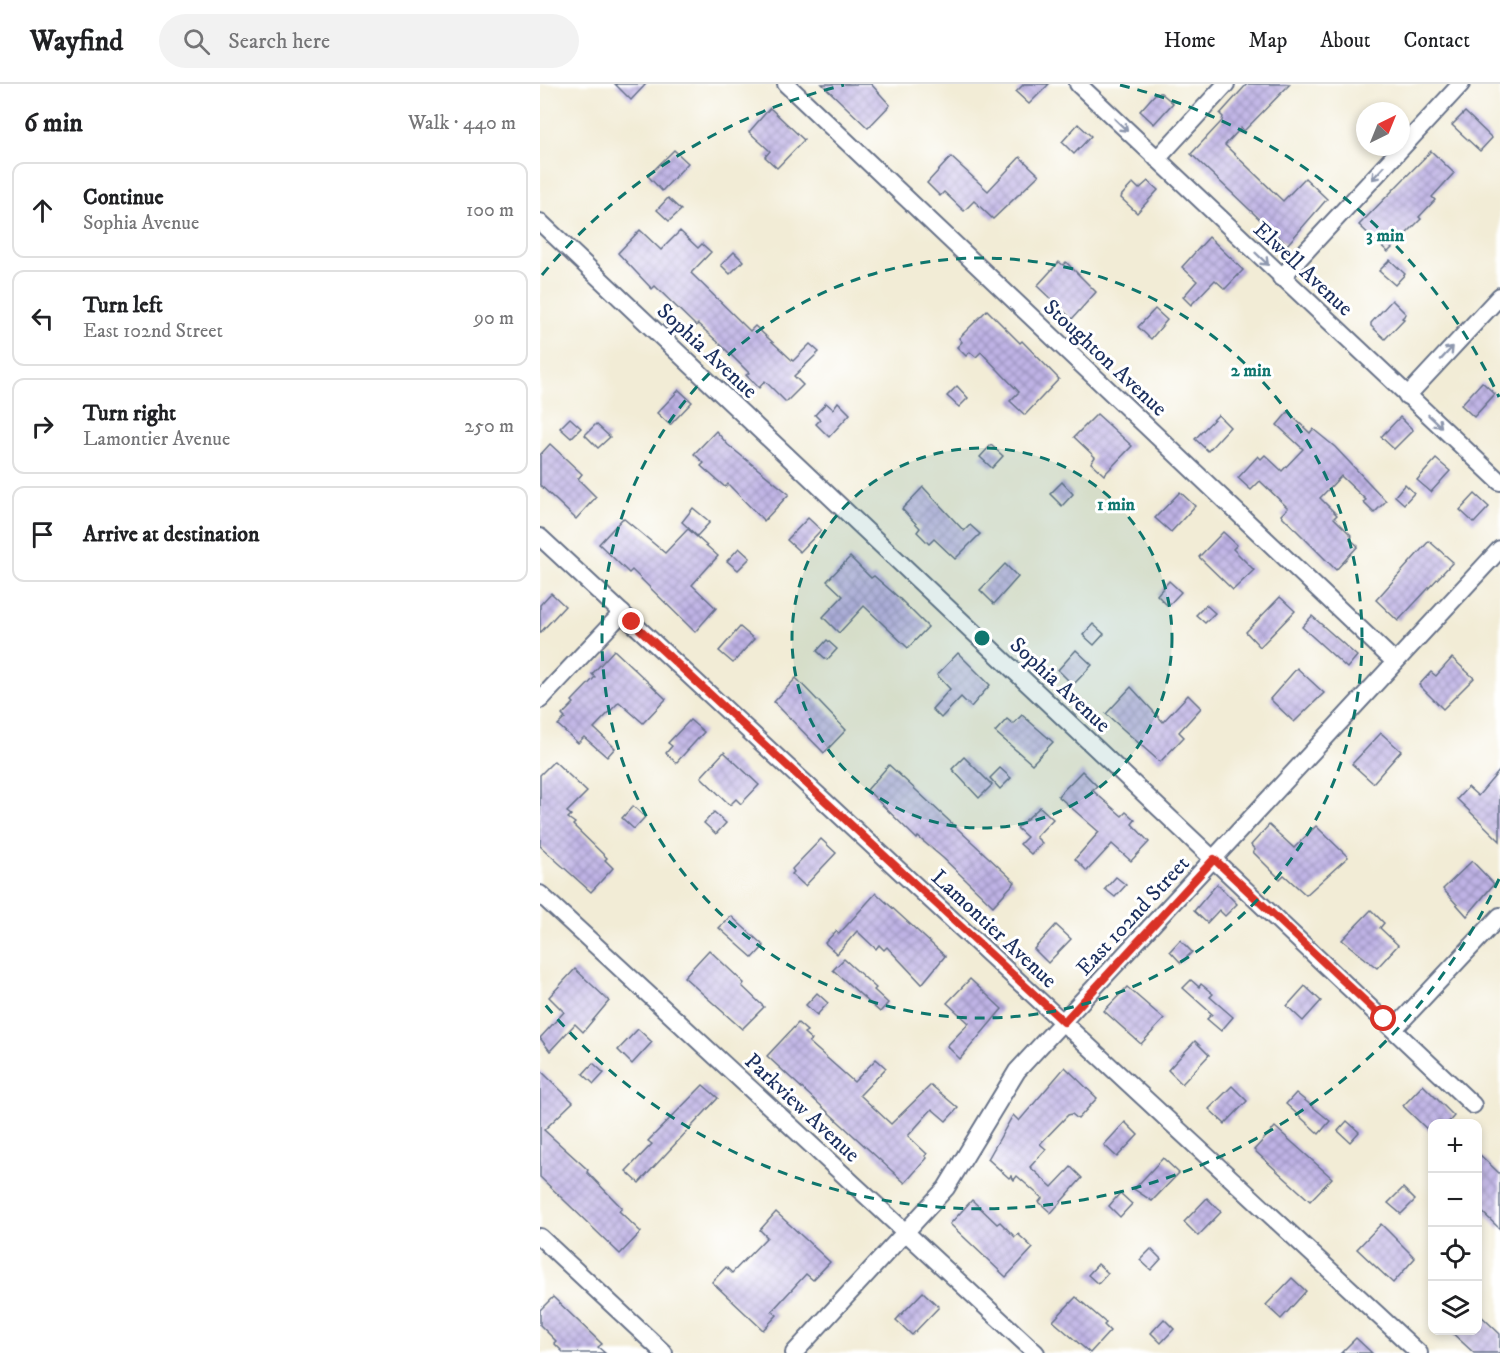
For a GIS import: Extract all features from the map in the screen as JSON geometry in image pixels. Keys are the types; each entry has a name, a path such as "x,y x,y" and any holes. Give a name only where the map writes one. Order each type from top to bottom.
{"street":[{"name":"Stoughton Avenue","path":"786,84 1395,662"},
{"name":"Elwell Avenue","path":"1078,84 1281,278 1500,482"},
{"path":"1156,159 1226,84"},
{"path":"1281,278 1461,84"},
{"name":"Sophia Avenue","path":"540,222 1473,1105"},
{"path":"1407,396 1500,296"},
{"name":"Lamontier Avenue","path":"540,537 1419,1353"},
{"name":"East 102nd Street","path":"794,1353 946,1188 1017,1071 1500,549"},
{"path":"540,700 622,613"},
{"name":"Parkview Avenue","path":"540,894 1036,1353"},
{"path":"1394,1029 1500,916"},
{"path":"540,1237 664,1353"}],"building":[{"path":"615,84 646,84 631,100"},
{"path":"822,84 871,84 890,105 868,128"},
{"path":"1024,84 1049,84 1029,104 1016,92"},
{"path":"1247,84 1290,84 1244,131 1241,128 1225,145 1283,201 1305,178 1327,199 1287,245 1191,154 1222,121 1223,117 1220,114"},
{"path":"1156,93 1161,93 1173,103 1154,124 1140,111"},
{"path":"770,108 804,140 777,168 765,157 770,151 749,132"},
{"path":"1465,112 1492,138 1480,151 1452,125"},
{"path":"1078,124 1091,136 1074,154 1062,142"},
{"path":"674,150 688,163 662,191 648,176"},
{"path":"1431,151 1454,173 1432,197 1435,200 1419,217 1421,219 1388,252 1359,225"},
{"path":"951,157 988,191 1020,157 1039,175 993,219 974,201 964,211 944,192 940,196 927,183"},
{"path":"1148,181 1158,190 1137,213 1121,198 1122,195 1133,183 1139,189"},
{"path":"668,198 681,210 669,221 657,210"},
{"path":"640,230 661,250 680,231 698,248 702,244 711,252 691,273 750,331 755,326 793,361 810,344 819,352 794,376 803,385 786,402 765,381 759,388 746,375 749,373 720,344 698,324 696,326 655,286 652,289 618,253"},
{"path":"1209,237 1243,270 1225,289 1215,280 1191,305 1183,297 1197,281 1182,267"},
{"path":"734,252 743,261 730,274 721,265"},
{"path":"1390,260 1405,274 1395,285 1379,271"},
{"path":"1059,262 1063,265 1066,262 1096,292 1072,319 1037,286"},
{"path":"1392,300 1406,314 1385,339 1371,326 1371,323"},
{"path":"1155,309 1167,320 1151,339 1138,327"},
{"path":"987,310 1020,343 1022,341 1059,379 1025,415 1010,401 1019,392 981,352 976,357 970,352 966,356 957,347 962,342 959,338"},
{"path":"1482,382 1495,394 1474,417 1461,405"},
{"path":"957,386 968,398 959,407 947,396"},
{"path":"679,390 692,402 670,425 657,413"},
{"path":"838,402 850,414 829,437 816,424 820,420 815,415 826,403 833,409"},
{"path":"1288,412 1310,433 1313,429 1335,447 1386,501 1374,513 1363,502 1366,500 1341,476 1320,498 1337,515 1334,518 1352,536 1350,539 1358,546 1336,570 1281,515 1288,508 1260,481 1251,490 1238,478 1258,456 1261,459 1265,455 1282,471 1303,449 1277,425"},
{"path":"1097,414 1132,446 1104,475 1091,463 1095,457 1074,437"},
{"path":"1218,415 1230,427 1208,451 1195,439"},
{"path":"1400,417 1413,430 1394,449 1381,437"},
{"path":"570,418 581,428 571,438 560,428"},
{"path":"596,424 610,437 598,448 585,435"},
{"path":"716,431 728,445 789,494 764,521 728,484 725,487 701,466 704,463 694,454"},
{"path":"550,444 582,474 578,479 596,497 576,519 540,485 540,455"},
{"path":"991,445 1003,456 992,468 980,457"},
{"path":"1436,459 1450,471 1431,492 1417,480"},
{"path":"1062,482 1073,494 1062,506 1050,494"},
{"path":"1405,484 1414,493 1404,504 1395,496"},
{"path":"923,487 964,531 970,525 980,534 955,559 934,539 929,544 917,532 920,528 902,509"},
{"path":"1180,492 1195,506 1171,532 1155,518"},
{"path":"1475,494 1489,507 1474,523 1460,510"},
{"path":"693,508 710,522 697,536 682,522"},
{"path":"623,518 665,553 688,529 718,556 692,585 716,608 695,632 632,570 629,573 599,544"},
{"path":"808,518 821,530 800,552 787,540"},
{"path":"1223,532 1237,545 1233,549 1254,570 1233,590 1199,557"},
{"path":"1429,541 1453,562 1398,621 1376,600"},
{"path":"739,548 750,558 738,570 727,561"},
{"path":"850,557 871,578 874,576 898,597 928,627 908,648 864,606 839,633 823,617 843,596 827,581"},
{"path":"1005,564 1018,577 994,604 980,590"},
{"path":"1169,581 1181,592 1168,606 1157,595"},
{"path":"551,593 565,606 540,633 540,605"},
{"path":"1280,597 1295,611 1260,647 1246,632"},
{"path":"1206,605 1215,613 1205,623 1196,615"},
{"path":"1312,616 1357,656 1347,668 1302,627"},
{"path":"1093,624 1104,634 1094,645 1083,635"},
{"path":"740,627 754,639 733,663 719,651"},
{"path":"827,640 837,649 827,660 817,651"},
{"path":"614,650 666,699 643,723 619,702 594,728 615,748 607,757 584,737 578,743 558,725 565,718 562,715 574,703 572,701 595,677 592,674"},
{"path":"1076,650 1092,665 1073,685 1058,670"},
{"path":"958,653 990,685 971,707 961,697 941,718 932,709 950,689 937,675"},
{"path":"1452,658 1474,678 1443,709 1419,685 1431,672 1436,676"},
{"path":"1297,668 1324,693 1294,722 1270,699"},
{"path":"796,678 846,730 824,753 774,702"},
{"path":"1131,687 1163,722 1188,695 1201,708 1179,732 1184,737 1160,762 1106,714"},
{"path":"1022,715 1053,742 1032,764 995,732 1007,719 1013,724"},
{"path":"690,720 704,732 676,763 666,753 672,746 668,743"},
{"path":"1381,733 1401,751 1373,783 1352,764"},
{"path":"724,752 759,785 741,804 736,799 730,805 701,777"},
{"path":"964,757 992,785 979,798 952,769"},
{"path":"554,761 587,792 567,812 571,815 568,818 607,858 605,860 613,868 591,892 540,846 540,775"},
{"path":"889,765 1015,882 993,906 943,858 918,837 917,839 867,790"},
{"path":"1000,768 1011,778 1000,789 990,778"},
{"path":"1500,770 1500,841 1457,799 1468,787 1478,796"},
{"path":"1082,771 1097,786 1092,790 1122,816 1126,812 1135,820 1132,824 1149,842 1131,861 1112,844 1087,871 1075,859 1099,832 1058,796"},
{"path":"633,806 645,817 634,829 622,818"},
{"path":"1040,807 1053,819 1036,837 1042,843 1031,854 1020,844 1027,837 1017,828"},
{"path":"714,812 726,823 716,834 704,823"},
{"path":"1269,825 1294,848 1316,826 1348,857 1306,895 1284,875 1280,879 1253,852 1255,850 1251,845"},
{"path":"821,839 836,853 805,886 792,874 794,872 792,869"},
{"path":"1472,861 1494,884 1467,916 1443,889"},
{"path":"1116,877 1126,885 1115,897 1105,889"},
{"path":"1217,884 1237,904 1225,916 1219,910 1207,923 1194,911"},
{"path":"876,893 945,956 922,984 887,947 884,950 879,945 876,949 857,931 837,954 825,943 836,931 839,934"},
{"path":"1371,910 1384,923 1380,928 1398,945 1377,968 1342,940"},
{"path":"731,916 764,946 753,958 719,928"},
{"path":"1056,925 1071,939 1048,963 1034,949"},
{"path":"1180,940 1192,952 1181,963 1170,951"},
{"path":"709,950 744,983 742,986 764,1007 742,1029 684,977"},
{"path":"844,959 876,988 874,990 888,1003 880,1012 833,970"},
{"path":"575,969 609,1001 583,1032 575,1024 550,1051 540,1038 564,1012 549,997"},
{"path":"970,979 1002,1009 960,1059 947,1046 969,1023 947,1003"},
{"path":"1191,980 1199,987 1201,984 1213,994 1210,997 1233,1017 1221,1031 1207,1019 1212,1014 1183,988"},
{"path":"1305,986 1321,1001 1303,1021 1287,1006"},
{"path":"1127,987 1164,1019 1141,1044 1104,1011"},
{"path":"817,993 828,1003 817,1015 806,1005"},
{"path":"798,1023 807,1031 804,1033 812,1040 809,1042 854,1082 876,1059 886,1068 860,1095 891,1124 931,1085 958,1108 946,1121 932,1109 908,1136 927,1154 925,1156 927,1158 905,1183 767,1056"},
{"path":"638,1029 652,1042 632,1064 618,1050"},
{"path":"1195,1041 1209,1055 1182,1084 1168,1070"},
{"path":"593,1063 604,1073 594,1084 583,1074"},
{"path":"1065,1067 1097,1098 1078,1119 1072,1114 1068,1115 1040,1144 1046,1149 1030,1167 1052,1187 1071,1167 1082,1178 1051,1213 1039,1202 1042,1198 1017,1176 1014,1180 1011,1176 1009,1178 988,1159 1013,1115 1019,1121"},
{"path":"540,1070 573,1102 544,1130 588,1170 587,1172 622,1208 619,1211 641,1232 620,1254 540,1177"},
{"path":"703,1085 718,1098 639,1183 626,1171 652,1144 648,1141"},
{"path":"1423,1085 1454,1116 1451,1119 1428,1119 1428,1130 1403,1106"},
{"path":"1232,1086 1247,1101 1225,1124 1209,1109"},
{"path":"1296,1093 1330,1121 1319,1134 1286,1104"},
{"path":"1347,1121 1359,1132 1350,1142 1338,1131"},
{"path":"1125,1122 1138,1135 1117,1157 1104,1145"},
{"path":"1275,1127 1332,1178 1310,1201 1254,1150"},
{"path":"1482,1157 1500,1174 1500,1229 1482,1212"},
{"path":"1163,1158 1179,1173 1152,1201 1134,1189"},
{"path":"1403,1188 1415,1200 1401,1214 1388,1203"},
{"path":"1120,1193 1132,1204 1120,1217 1109,1206"},
{"path":"1207,1198 1221,1212 1198,1236 1184,1222"},
{"path":"972,1200 997,1224 1000,1222 1015,1237 1018,1234 1033,1248 1006,1277 950,1224"},
{"path":"776,1212 830,1262 813,1280 806,1274 772,1311 777,1315 763,1330 712,1282 726,1267 732,1273 767,1237 760,1230"},
{"path":"1381,1224 1415,1258 1393,1283 1357,1249"},
{"path":"1151,1249 1161,1259 1151,1270 1140,1260"},
{"path":"1098,1264 1108,1273 1098,1284 1088,1275"},
{"path":"1292,1278 1306,1291 1281,1319 1266,1305"},
{"path":"923,1292 939,1307 912,1335 896,1320"},
{"path":"553,1297 602,1344 598,1347 605,1353 564,1353 554,1343 556,1341 540,1325 540,1310"},
{"path":"1076,1297 1106,1323 1104,1325 1110,1331 1090,1353 1053,1321"},
{"path":"1482,1317 1500,1334 1500,1353 1474,1353 1454,1335 1482,1335"},
{"path":"1164,1319 1174,1329 1161,1343 1151,1333"},
{"path":"1356,1338 1372,1353 1341,1353"}],"route":[{"path":"632,622 1064,1022 1214,859 1384,1019"}]}
